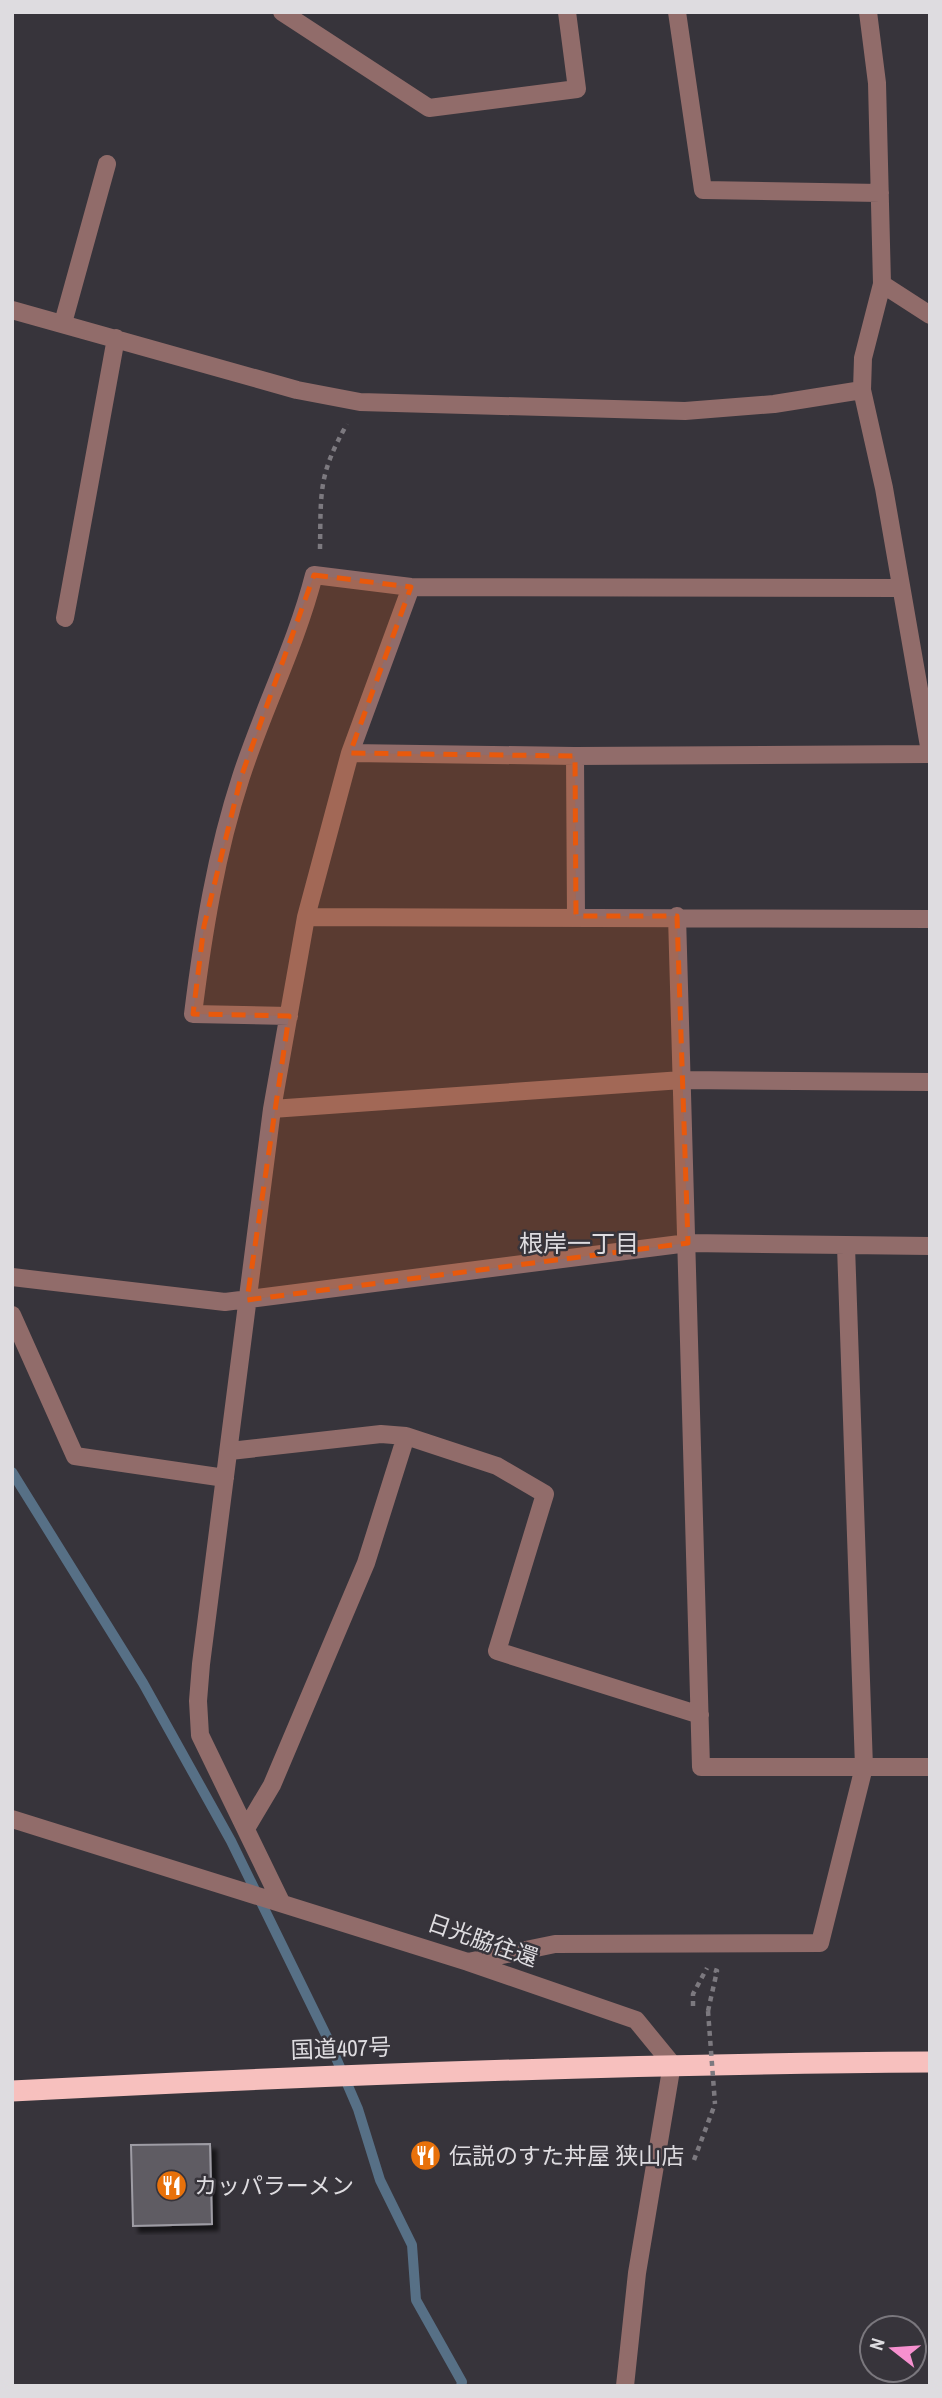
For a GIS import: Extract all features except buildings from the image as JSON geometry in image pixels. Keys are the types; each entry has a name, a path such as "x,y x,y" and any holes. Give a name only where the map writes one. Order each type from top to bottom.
{"highway":[{"path":"672,2064 930,2062"},
{"name":"国道407号","path":"12,2091 315,2075 672,2064"}],"street":[{"path":"282,12 429,108 577,89 567,12"},
{"path":"677,12 702,190 880,194"},
{"path":"350,753 575,756 930,753 884,488 862,390 863,358 882,284 877,83 867,12"},
{"path":"63,323 107,164"},
{"path":"882,284 930,315"},
{"path":"12,310 297,390 359,402 685,411 774,404 862,390"},
{"path":"65,618 116,338"},
{"path":"289,1016 193,1014 204,926 240,777 304,612 314,575 411,587 901,588"},
{"path":"280,1902 247,1827 200,1735 198,1701 272,1109 306,917 350,753 411,587"},
{"path":"575,756 576,916"},
{"path":"306,917 677,916 930,919"},
{"path":"677,916 701,1767 930,1767"},
{"path":"272,1109 682,1080 930,1082"},
{"path":"12,1277 225,1302 688,1243 930,1246"},
{"path":"468,1962 555,1944 820,1943 864,1767 846,1246"},
{"path":"12,1315 75,1456 225,1478"},
{"path":"230,1451 381,1434 406,1436 497,1466 545,1494 497,1651 700,1715"},
{"path":"247,1827 272,1785 366,1563 406,1436"},
{"path":"12,1812 13,1819"},
{"name":"日光脇往還","path":"13,1819 468,1962 636,2020 672,2064"},
{"path":"625,2386 637,2273 672,2064"}],"path":[{"path":"314,575 320,552 321,485 329,457 359,402"},
{"path":"693,2006 693,1994 708,1967 718,1971 708,2011 715,2104 694,2160"}],"highlighted area":[{"path":"314,575 411,587 350,753 575,756 576,916 677,916 688,1243 247,1300 289,1016 193,1014 204,926 241,777"}],"waterway":[{"path":"12,1472 143,1683 231,1841 327,2037 358,2109 380,2180 412,2245 416,2300 462,2382 461,2386"}],"place":[{"name":"伝説のすた丼屋 狭山店","path":"426,2155"},
{"name":"カッパラーメン","path":"171,2185"}],"district":[{"name":"根岸一丁目","path":"579,1243"}]}
